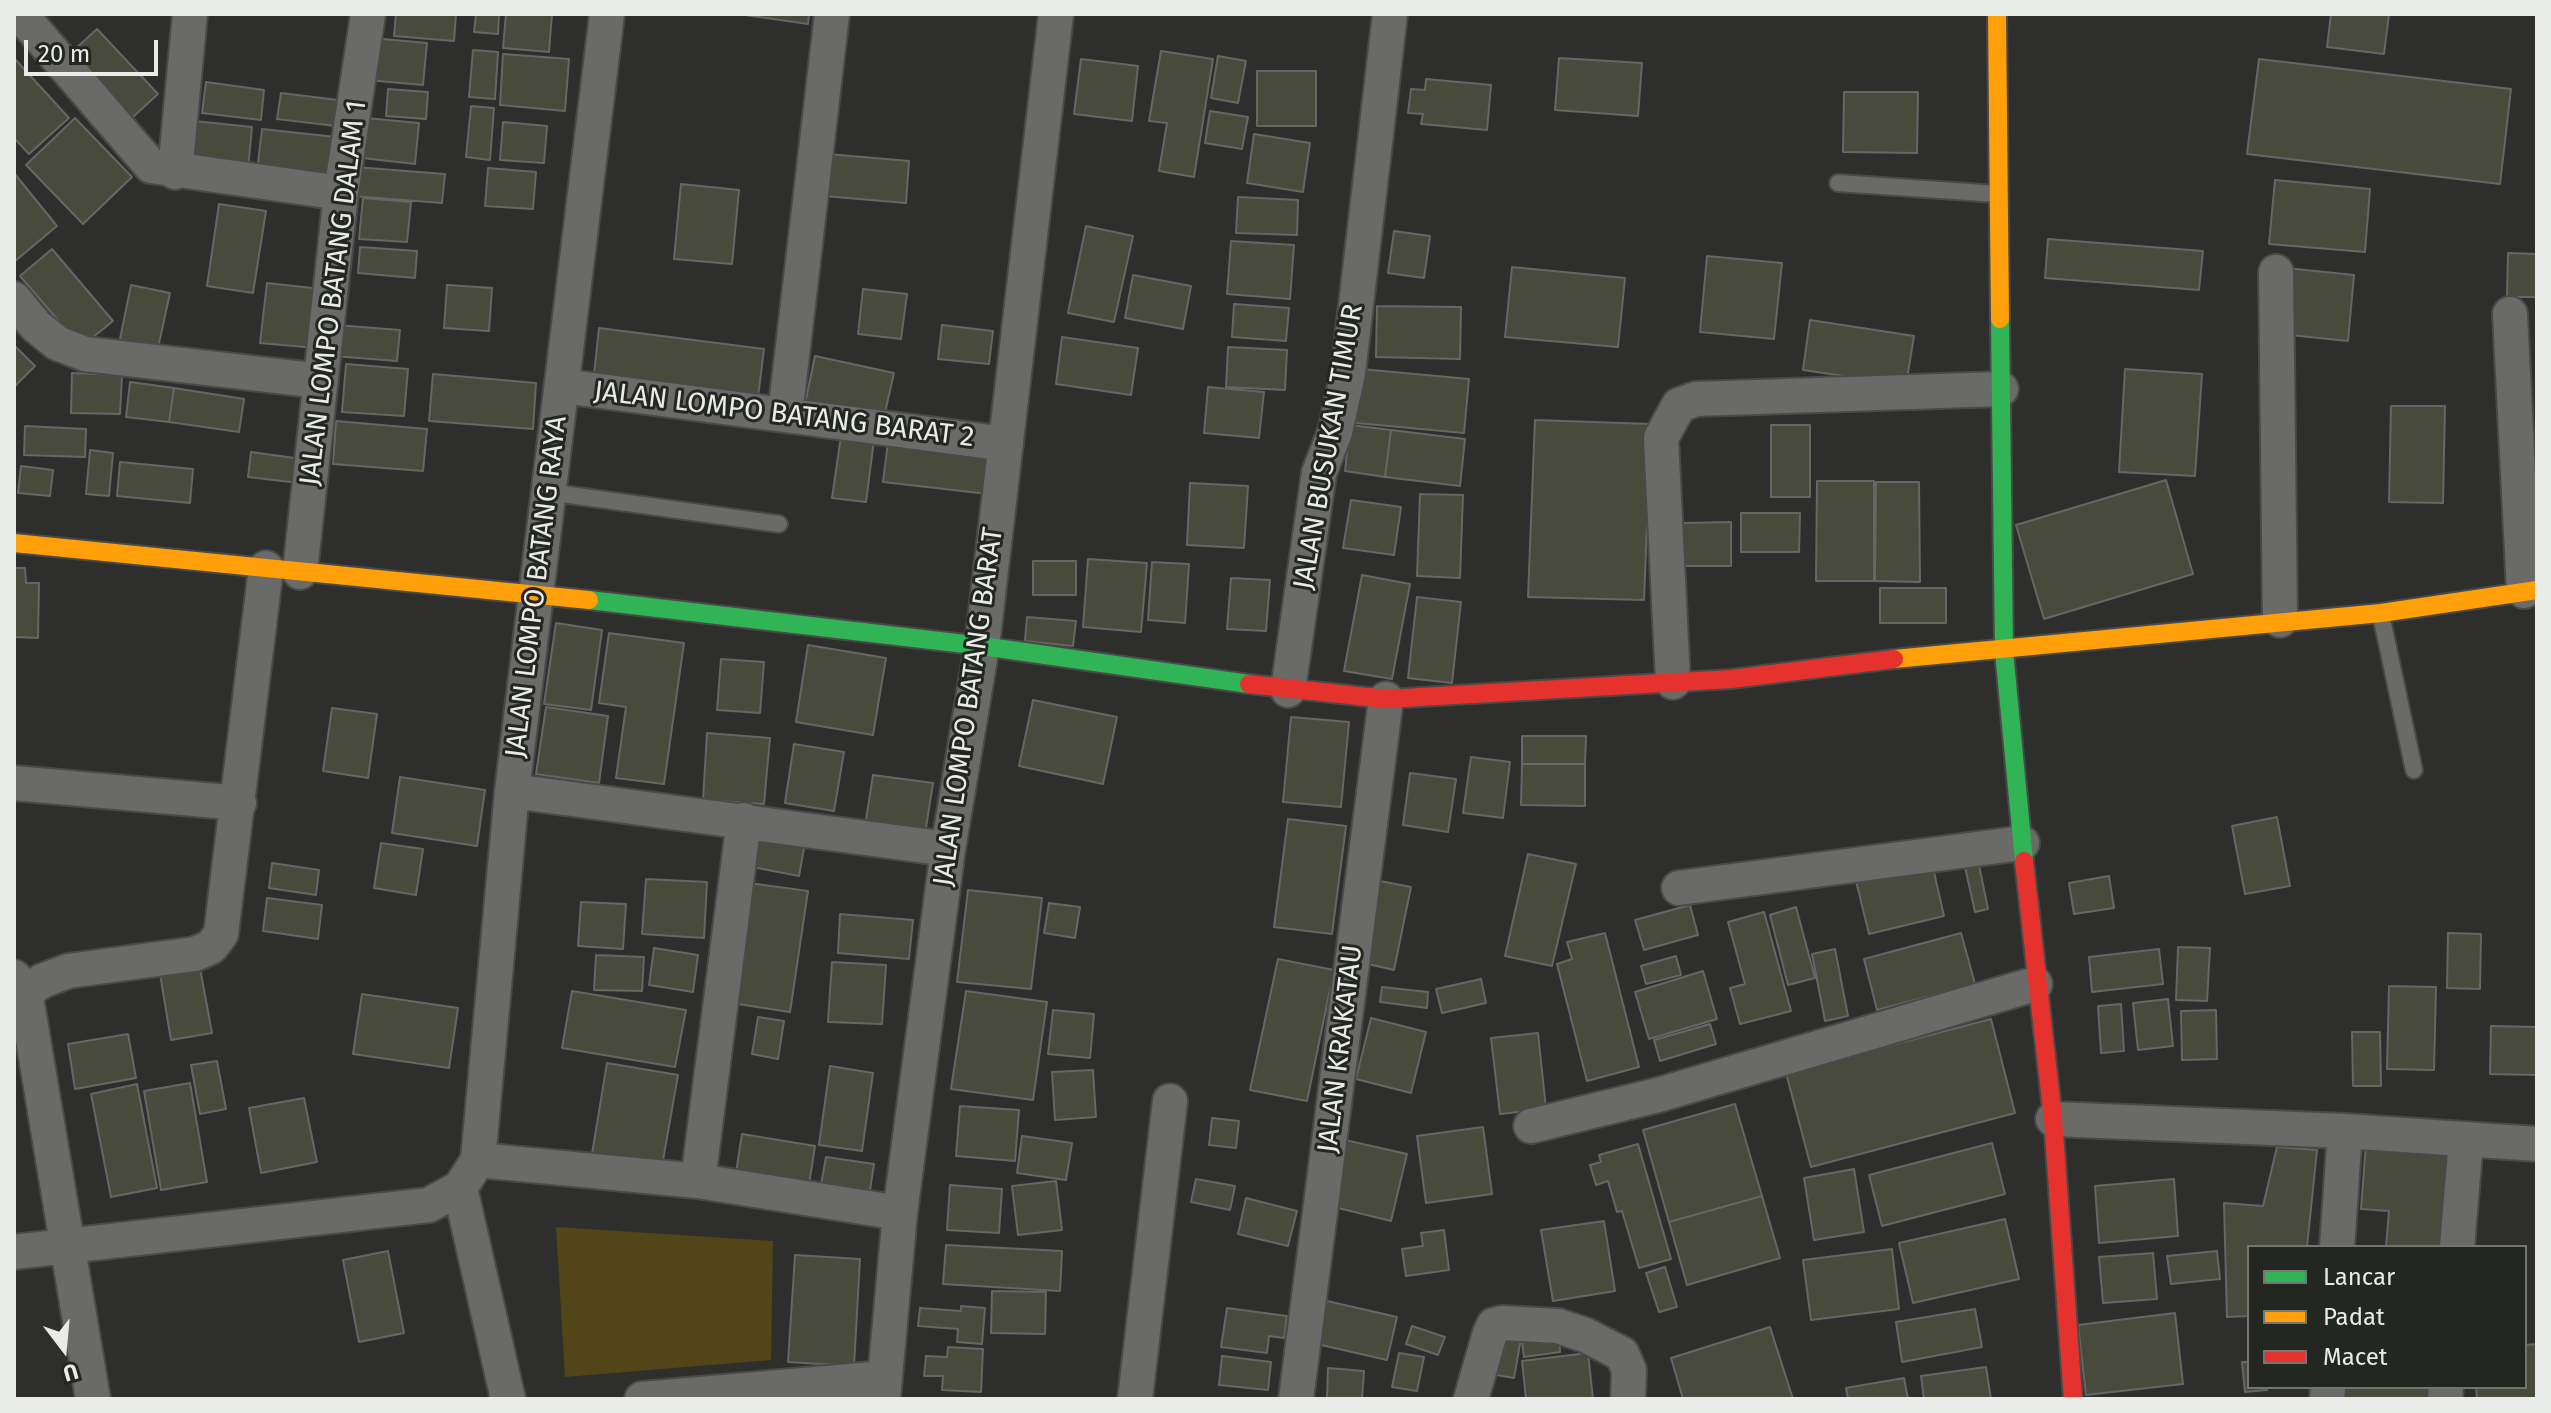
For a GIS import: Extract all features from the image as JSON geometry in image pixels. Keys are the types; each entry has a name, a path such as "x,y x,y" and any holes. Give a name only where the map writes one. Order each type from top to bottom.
{"street":[{"path":"175,172 190,14"},
{"name":"JALAN LOMPO BATANG DALAM 1","path":"300,572 341,193 368,14"},
{"name":"JALAN LOMPO BATANG RAYA","path":"508,1399 469,1174 534,594 607,14"},
{"path":"785,415 832,14"},
{"name":"JALAN LOMPO BATANG BARAT","path":"884,1389 900,1213 948,849 982,646 1056,14"},
{"name":"JALAN BUSUKAN TIMUR","path":"1288,690 1319,473 1335,432 1348,373 1390,14"},
{"path":"1997,14 2004,651 2035,984 2053,1119 2073,1399"},
{"path":"20,23 151,166 175,172 341,193"},
{"path":"2276,272 2280,620"},
{"path":"14,299 36,326 57,343 85,354 321,381"},
{"path":"14,543 534,594 982,646 1288,690 1386,699 1673,682 2004,651 2280,620 2381,613 2530,591 2510,314"},
{"name":"JALAN LOMPO BATANG BARAT 2","path":"562,386 1006,444"},
{"path":"1673,682 1661,438 1679,405 1696,399 2001,389"},
{"path":"93,1399 18,989 68,971 195,954 211,947 221,934 226,916 266,568"},
{"name":"JALAN KRAKATAU","path":"1296,1399 1386,699"},
{"path":"14,783 239,803"},
{"path":"512,791 948,849"},
{"path":"698,1181 744,820"},
{"path":"1679,888 2022,843"},
{"path":"1531,1126 1658,1095 2035,984"},
{"path":"1135,1399 1170,1101"},
{"path":"2053,1119 2345,1131 2537,1144"},
{"path":"2337,1245 2345,1131"},
{"path":"2457,1245 2466,1140"},
{"path":"14,1252 429,1205 469,1174 698,1181 900,1213"},
{"path":"1471,1399 1490,1333 1494,1325 1502,1323 1558,1326 1622,1354 1629,1370 1628,1399"},
{"path":"642,1399 884,1389"}],"lane":[{"path":"1838,183 2000,194"},
{"path":"548,492 779,524"},
{"path":"2381,613 2414,770"}],"shaded area":[{"path":"556,1227 773,1241 771,1360 565,1377"}],"building":[{"path":"396,14 456,14 454,41 394,36"},
{"path":"476,14 499,14 498,34 474,32"},
{"path":"506,14 552,14 549,52 503,48"},
{"path":"738,14 809,14 808,24"},
{"path":"2331,14 2389,14 2384,54 2327,47"},
{"path":"97,29 158,94 122,127 61,62"},
{"path":"371,38 427,43 423,85 367,80"},
{"path":"473,50 498,52 495,99 469,97"},
{"path":"1161,51 1213,59 1194,177 1159,171 1167,123 1149,121"},
{"path":"503,54 569,59 565,111 500,105"},
{"path":"1218,56 1246,61 1238,103 1211,98"},
{"path":"14,58 69,118 29,154 14,138"},
{"path":"1559,58 1642,63 1638,116 1555,110"},
{"path":"1081,59 1138,66 1132,121 1074,114"},
{"path":"2259,59 2511,89 2500,184 2247,154"},
{"path":"1257,71 1316,71 1316,126 1257,126"},
{"path":"1426,79 1491,85 1487,130 1421,124 1423,114 1408,113 1411,89 1425,90"},
{"path":"206,82 264,90 261,120 202,113"},
{"path":"388,89 428,92 426,119 386,116"},
{"path":"1844,92 1918,92 1917,153 1843,152"},
{"path":"281,93 346,101 344,127 277,119"},
{"path":"471,106 494,108 490,160 466,157"},
{"path":"1210,111 1248,117 1242,149 1205,143"},
{"path":"75,118 132,177 83,224 26,165"},
{"path":"366,118 419,123 415,164 362,158"},
{"path":"194,121 252,127 248,169 190,163"},
{"path":"503,122 547,126 544,163 500,160"},
{"path":"262,129 336,137 331,181 257,172"},
{"path":"1254,134 1310,143 1303,192 1247,183"},
{"path":"828,154 909,161 906,203 824,196"},
{"path":"355,167 445,174 442,203 352,196"},
{"path":"488,168 536,172 533,209 485,206"},
{"path":"14,173 57,226 14,262"},
{"path":"2275,180 2370,189 2365,252 2269,244"},
{"path":"681,184 739,190 732,264 674,259"},
{"path":"1238,197 1298,200 1297,235 1236,233"},
{"path":"363,198 411,202 407,242 359,239"},
{"path":"219,204 266,211 253,293 207,286"},
{"path":"1086,226 1133,236 1114,322 1068,313"},
{"path":"1394,231 1430,236 1424,278 1388,273"},
{"path":"2048,239 2203,251 2199,290 2045,278"},
{"path":"1231,241 1294,245 1290,299 1227,294"},
{"path":"360,247 417,251 415,278 358,273"},
{"path":"52,249 113,321 81,347 20,276"},
{"path":"2508,253 2537,254 2537,297 2507,297"},
{"path":"1707,256 1782,263 1774,339 1700,332"},
{"path":"1512,267 1625,278 1618,347 1505,337"},
{"path":"2286,268 2354,275 2348,341 2280,334"},
{"path":"1133,275 1191,286 1183,329 1125,318"},
{"path":"267,283 322,289 316,348 260,343"},
{"path":"131,285 170,293 158,348 120,339"},
{"path":"447,285 492,288 489,331 444,328"},
{"path":"863,289 907,294 901,339 858,334"},
{"path":"1234,304 1289,308 1286,341 1232,337"},
{"path":"1377,306 1461,307 1460,359 1376,357"},
{"path":"1810,320 1914,336 1906,385 1803,370"},
{"path":"336,325 400,330 397,361 333,356"},
{"path":"942,325 993,331 989,364 938,359"},
{"path":"599,328 764,349 757,405 593,384"},
{"path":"1062,337 1138,348 1131,395 1056,384"},
{"path":"14,345 35,366 14,387"},
{"path":"1228,347 1287,350 1285,390 1226,387"},
{"path":"815,356 894,373 882,426 804,409"},
{"path":"346,364 408,369 404,416 342,412"},
{"path":"1361,369 1469,379 1464,433 1356,423"},
{"path":"2125,369 2202,374 2195,476 2119,472"},
{"path":"72,373 122,375 120,414 71,413"},
{"path":"433,374 536,383 533,429 429,421"},
{"path":"130,382 174,388 169,422 126,417"},
{"path":"1208,387 1264,392 1259,438 1204,433"},
{"path":"174,388 244,399 239,432 169,422"},
{"path":"2391,406 2445,406 2443,503 2389,502"},
{"path":"1535,420 1651,424 1644,600 1528,597"},
{"path":"336,421 427,429 423,471 333,464"},
{"path":"1350,425 1391,430 1385,477 1345,471"},
{"path":"1771,425 1810,425 1810,497 1771,497"},
{"path":"25,426 86,429 85,457 24,455"},
{"path":"1391,430 1465,439 1460,486 1385,477"},
{"path":"841,436 874,440 866,502 832,498"},
{"path":"888,442 992,454 988,494 883,482"},
{"path":"90,450 113,453 109,496 86,494"},
{"path":"251,452 302,459 299,483 248,477"},
{"path":"120,462 193,469 190,503 117,496"},
{"path":"21,466 53,470 50,496 18,493"},
{"path":"2166,480 2193,574 2044,619 2016,525"},
{"path":"1817,481 1874,481 1874,581 1816,581"},
{"path":"1876,482 1919,482 1920,582 1875,581"},
{"path":"1190,483 1248,486 1244,548 1187,545"},
{"path":"1420,494 1463,495 1460,578 1417,576"},
{"path":"1351,500 1401,507 1394,555 1343,548"},
{"path":"1741,513 1800,513 1799,552 1741,552"},
{"path":"1731,522 1731,566 1681,566 1682,523"},
{"path":"1088,559 1147,563 1141,632 1083,627"},
{"path":"1033,561 1076,561 1076,595 1033,595"},
{"path":"1152,562 1189,564 1185,623 1148,620"},
{"path":"14,568 25,568 26,583 39,583 38,638 14,637"},
{"path":"1362,575 1410,584 1392,679 1344,671"},
{"path":"1231,578 1270,580 1266,631 1227,629"},
{"path":"1880,588 1946,588 1946,623 1880,623"},
{"path":"1417,597 1461,602 1452,683 1408,678"},
{"path":"1027,617 1076,621 1073,646 1025,641"},
{"path":"556,623 602,630 591,710 544,704"},
{"path":"609,633 684,643 664,784 616,778 626,707 599,703"},
{"path":"808,645 886,658 873,735 796,722"},
{"path":"721,659 764,662 760,713 717,710"},
{"path":"1033,700 1117,717 1103,784 1019,766"},
{"path":"546,707 608,716 599,783 536,774"},
{"path":"332,708 377,714 368,778 323,771"},
{"path":"1291,717 1349,722 1341,807 1283,802"},
{"path":"707,733 770,738 764,804 703,800"},
{"path":"1522,736 1586,736 1585,764 1522,764"},
{"path":"794,744 844,752 834,811 785,803"},
{"path":"1471,757 1510,762 1503,818 1463,813"},
{"path":"1522,764 1585,764 1585,806 1521,805"},
{"path":"1410,773 1456,779 1448,832 1403,825"},
{"path":"873,775 933,783 925,834 865,826"},
{"path":"400,777 485,790 477,846 392,833"},
{"path":"2277,817 2290,886 2245,894 2232,826"},
{"path":"1288,819 1346,826 1332,934 1274,927"},
{"path":"754,828 806,837 799,876 747,866"},
{"path":"381,843 423,849 416,895 374,888"},
{"path":"1528,854 1576,864 1552,966 1505,956"},
{"path":"1931,859 1944,916 1869,934 1855,877"},
{"path":"272,863 319,870 316,895 269,888"},
{"path":"1979,865 1988,909 1975,912 1965,867"},
{"path":"2109,876 2114,908 2074,914 2069,883"},
{"path":"646,879 707,882 704,938 642,934"},
{"path":"1375,880 1411,887 1394,970 1359,962"},
{"path":"749,883 808,891 790,1012 731,1003"},
{"path":"968,890 1042,898 1031,989 957,982"},
{"path":"267,898 322,905 318,939 263,931"},
{"path":"581,902 626,904 623,949 578,946"},
{"path":"1049,903 1080,907 1075,938 1044,933"},
{"path":"1690,905 1698,935 1644,950 1635,920"},
{"path":"1796,907 1815,978 1788,985 1770,915"},
{"path":"1764,912 1791,1011 1740,1024 1730,988 1745,984 1728,922"},
{"path":"840,914 913,920 909,959 838,953"},
{"path":"1605,933 1639,1067 1587,1081 1557,964 1572,959 1567,942"},
{"path":"1961,933 1975,984 1877,1010 1864,959"},
{"path":"2448,933 2481,934 2480,989 2447,988"},
{"path":"2178,947 2210,948 2207,1001 2176,1000"},
{"path":"654,948 698,955 693,992 649,985"},
{"path":"1835,949 1848,1016 1825,1021 1812,954"},
{"path":"2159,949 2163,984 2092,992 2089,957"},
{"path":"596,955 644,957 642,991 594,990"},
{"path":"1676,956 1681,975 1646,984 1641,966"},
{"path":"1278,959 1334,970 1307,1101 1250,1090"},
{"path":"832,962 886,965 882,1024 828,1022"},
{"path":"200,968 212,1033 171,1040 160,974"},
{"path":"1703,971 1717,1019 1649,1039 1635,992"},
{"path":"1481,979 1486,1003 1442,1013 1436,989"},
{"path":"2389,986 2436,987 2434,1070 2387,1069"},
{"path":"1382,987 1428,992 1427,1008 1380,1002"},
{"path":"572,991 686,1010 675,1067 562,1048"},
{"path":"966,991 1047,1002 1033,1100 951,1089"},
{"path":"362,994 458,1008 449,1068 353,1054"},
{"path":"2168,999 2173,1046 2138,1050 2133,1003"},
{"path":"2121,1004 2124,1051 2101,1053 2098,1006"},
{"path":"1053,1010 1094,1014 1090,1058 1048,1054"},
{"path":"2216,1010 2217,1059 2182,1060 2181,1011"},
{"path":"758,1017 784,1021 778,1059 752,1054"},
{"path":"1371,1018 1426,1032 1411,1093 1356,1079"},
{"path":"1991,1019 2015,1113 1811,1167 1786,1073"},
{"path":"1710,1024 1716,1044 1660,1061 1654,1040"},
{"path":"2491,1026 2537,1027 2537,1075 2490,1074"},
{"path":"2352,1032 2380,1032 2381,1086 2353,1086"},
{"path":"1538,1033 1546,1109 1500,1114 1491,1038"},
{"path":"128,1034 136,1078 75,1089 68,1044"},
{"path":"217,1061 226,1109 200,1114 191,1065"},
{"path":"607,1063 678,1075 662,1166 592,1154"},
{"path":"830,1066 873,1073 862,1151 819,1145"},
{"path":"1093,1070 1096,1117 1055,1120 1052,1072"},
{"path":"190,1083 207,1182 161,1190 144,1091"},
{"path":"137,1084 157,1188 111,1197 91,1094"},
{"path":"304,1098 317,1162 261,1173 249,1108"},
{"path":"1735,1104 1762,1196 1669,1222 1643,1130"},
{"path":"960,1106 1019,1110 1015,1161 956,1156"},
{"path":"1212,1118 1239,1121 1236,1148 1209,1145"},
{"path":"1483,1127 1492,1194 1426,1203 1417,1136"},
{"path":"742,1134 815,1146 808,1191 735,1179"},
{"path":"1022,1136 1072,1143 1066,1180 1017,1173"},
{"path":"1345,1140 1407,1154 1391,1221 1330,1206"},
{"path":"1992,1143 2005,1194 1882,1226 1869,1175"},
{"path":"1638,1144 1671,1259 1639,1268 1622,1211 1617,1212 1608,1181 1596,1185 1590,1165 1601,1162 1599,1155"},
{"path":"2366,1144 2460,1151 2453,1245 2386,1245 2389,1211 2361,1209"},
{"path":"2277,1147 2317,1150 2307,1245 2247,1245 2247,1316 2227,1317 2224,1203 2263,1206"},
{"path":"826,1157 874,1164 868,1203 819,1196"},
{"path":"1854,1169 1864,1232 1814,1240 1804,1178"},
{"path":"1196,1179 1235,1186 1230,1210 1191,1202"},
{"path":"2174,1179 2178,1236 2099,1243 2095,1186"},
{"path":"1056,1181 1062,1230 1018,1235 1012,1186"},
{"path":"950,1185 1002,1189 999,1233 947,1230"},
{"path":"1762,1196 1780,1258 1687,1285 1669,1222"},
{"path":"1246,1198 1297,1211 1288,1246 1238,1234"},
{"path":"2005,1219 2019,1279 1913,1303 1899,1243"},
{"path":"1604,1221 1615,1291 1553,1301 1541,1230"},
{"path":"1444,1230 1449,1270 1406,1276 1402,1249 1423,1246 1421,1233"},
{"path":"946,1245 1062,1251 1060,1291 943,1284"},
{"path":"1892,1249 1899,1309 1811,1320 1803,1260"},
{"path":"388,1251 404,1333 359,1342 343,1260"},
{"path":"2217,1251 2220,1279 2171,1284 2167,1256"},
{"path":"2153,1253 2157,1299 2103,1303 2099,1257"},
{"path":"795,1255 860,1259 854,1366 788,1362"},
{"path":"1665,1267 1677,1307 1659,1312 1646,1273"},
{"path":"992,1291 1046,1292 1045,1334 991,1333"},
{"path":"1327,1301 1397,1317 1387,1360 1317,1344"},
{"path":"961,1306 985,1308 982,1344 957,1342 958,1329 918,1326 920,1308 961,1311"},
{"path":"1227,1308 1287,1316 1284,1338 1269,1336 1267,1353 1221,1347"},
{"path":"1975,1309 1982,1347 1902,1362 1896,1322"},
{"path":"2175,1313 2183,1384 2086,1395 2078,1325"},
{"path":"1412,1326 1445,1337 1438,1355 1406,1344"},
{"path":"1770,1327 1793,1399 1683,1399 1671,1358"},
{"path":"1559,1330 1560,1352 1524,1357 1521,1334"},
{"path":"1497,1334 1521,1338 1514,1378 1490,1374"},
{"path":"2537,1344 2537,1399 2477,1399 2476,1389 2527,1389 2527,1345"},
{"path":"948,1347 983,1349 981,1392 942,1390 943,1376 924,1376 926,1356 947,1357"},
{"path":"1399,1353 1424,1357 1417,1391 1392,1387"},
{"path":"1588,1353 1593,1399 1526,1399 1522,1361"},
{"path":"1222,1356 1271,1362 1268,1390 1219,1385"},
{"path":"2242,1362 2247,1362 2247,1389 2267,1389 2245,1392"},
{"path":"1986,1367 1991,1399 1924,1399 1921,1376"},
{"path":"1328,1368 1364,1371 1362,1399 1327,1398"},
{"path":"1904,1378 1908,1399 1848,1399 1846,1388"},
{"path":"2340,1389 2429,1389 2427,1399 2339,1399"}],"traffic: fast":[{"path":"2000,319 2004,651 2024,861"},
{"path":"589,600 982,646 1249,684"}],"traffic: slow":[{"path":"1997,14 2000,319"},
{"path":"14,543 589,600"},
{"path":"1894,659 2381,613 2537,590"}],"traffic: jam":[{"path":"1249,684 1386,699 1731,679 1894,659"},
{"path":"2024,861 2053,1119 2073,1399"}]}
